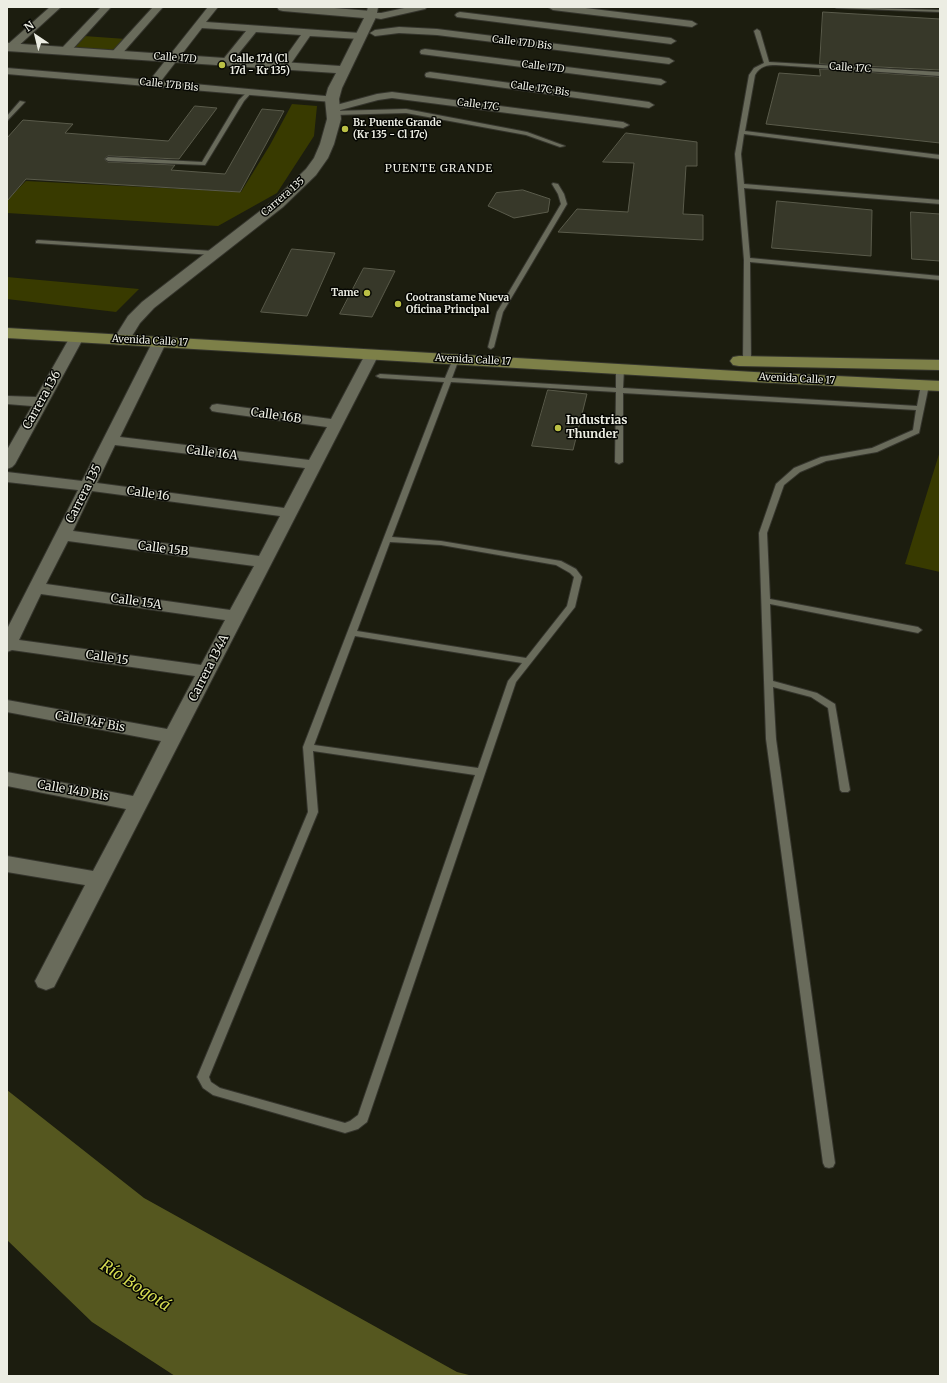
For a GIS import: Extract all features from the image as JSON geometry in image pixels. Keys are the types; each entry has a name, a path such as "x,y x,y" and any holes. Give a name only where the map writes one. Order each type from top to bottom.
{"main road":[{"name":"Avenida Calle 17","path":"7,318 125,333 491,346 606,355 746,362 940,365"},
{"name":"Avenida Calle 17","path":"7,332 77,337 125,333 160,342 620,369 932,385"}],"street":[{"path":"9,47 56,7"},
{"path":"65,51 106,7"},
{"path":"116,54 158,7"},
{"path":"153,84 213,7"},
{"path":"282,7 372,11 381,16 422,7"},
{"path":"553,7 588,9 692,24"},
{"path":"508,109 588,9"},
{"name":"Carrera 135","path":"125,333 148,305 278,204 311,172 324,150 334,119 333,107 337,83 372,11"},
{"path":"460,15 670,41"},
{"path":"199,25 360,36"},
{"path":"226,62 253,29"},
{"name":"Calle 17D Bis","path":"375,33 414,30 669,61"},
{"path":"284,66 307,33"},
{"name":"Calle 17D","path":"9,47 344,70"},
{"name":"Calle 17D","path":"425,52 661,82"},
{"name":"Calle 17B Bis","path":"7,71 248,92 333,107"},
{"name":"Calle 17C Bis","path":"430,75 649,105"},
{"name":"Calle 17C","path":"333,107 392,95 623,125"},
{"name":"Carrera 136","path":"7,464 13,440 41,402 77,337"},
{"name":"Carrera 135","path":"7,644 160,342"},
{"name":"Carrera 134A","path":"46,981 372,354"},
{"path":"7,400 41,402"},
{"name":"Calle 16B","path":"217,408 336,424"},
{"name":"Calle 16A","path":"110,440 314,465"},
{"name":"Calle 16","path":"7,477 88,486 290,513"},
{"name":"Calle 15B","path":"63,536 264,562"},
{"name":"Calle 15A","path":"36,588 236,616"},
{"name":"Calle 15","path":"7,644 207,672"},
{"name":"Calle 14F Bis","path":"7,706 173,737"},
{"name":"Calle 14D Bis","path":"7,779 139,804"},
{"path":"7,864 99,880"}],"lane":[{"path":"837,7 940,11"},
{"path":"757,31 766,64"},
{"name":"Calle 17C","path":"743,132 752,75 754,69 759,66 766,64 940,74"},
{"path":"108,159 203,164 248,92"},
{"path":"7,119 22,102"},
{"path":"333,107 406,111 527,134 562,146"},
{"path":"746,362 747,260 738,154 743,132 940,157"},
{"path":"491,346 500,312 564,204 561,194 555,184"},
{"path":"741,186 940,202"},
{"path":"38,242 213,253"},
{"path":"747,260 940,278"},
{"path":"388,539 442,543 558,563 573,571 578,577 571,607 512,681 363,1118 354,1125 345,1128 217,1092 207,1085 203,1077 312,812 308,747 456,359"},
{"path":"619,462 620,369"},
{"path":"380,376 920,408"},
{"path":"829,1163 771,739 763,533 780,484 797,470 824,459 874,450 916,431 920,408 932,385"},
{"path":"766,601 918,630"},
{"path":"352,633 528,661"},
{"path":"770,683 814,695 832,706 845,790"},
{"path":"308,747 481,772"}],"shaded area":[{"path":"84,36 126,39 115,53 71,50"},
{"path":"292,104 317,106 314,136 277,193 218,226 7,213 7,200 26,181 241,192 270,145"},
{"path":"7,277 139,289 116,312 7,299"},
{"path":"940,451 940,572 905,564"}],"water":[{"name":"Río Bogotá","path":"7,1090 144,1198 457,1372 473,1376 175,1376 92,1322 7,1240"}],"building":[{"path":"823,12 940,19 940,70 820,64"},
{"path":"820,69 940,77 940,143 766,124 779,73 820,76"},
{"path":"195,106 217,108 179,159 108,156 104,159 108,162 175,165 171,170 225,174 262,109 284,111 240,192 26,179 7,201 7,138 23,120 73,124 65,133 168,141"},
{"path":"626,133 697,142 697,166 686,166 683,214 703,215 703,240 558,232 577,209 628,212 634,163 603,162"},
{"path":"523,190 550,199 548,212 514,218 488,206 496,193"},
{"path":"777,201 872,210 871,256 772,248"},
{"path":"911,212 940,214 940,261 912,259"},
{"path":"292,249 335,253 307,316 261,312"},
{"name":"Tame","path":"364,268 395,271 372,317 340,314"},
{"name":"Industrias Thunder","path":"548,390 587,394 573,450 532,446"}],"place":[{"name":"Calle 17d (Cl 17d - Kr 135)","path":"222,65"},
{"name":"Br. Puente Grande (Kr 135 - Cl 17c)","path":"345,129"},
{"name":"Tame","path":"367,293"},
{"name":"Cootranstame Nueva Oficina Principal","path":"398,304"},
{"name":"Industrias Thunder","path":"558,428"}],"district":[{"name":"PUENTE GRANDE","path":"439,169"}]}
